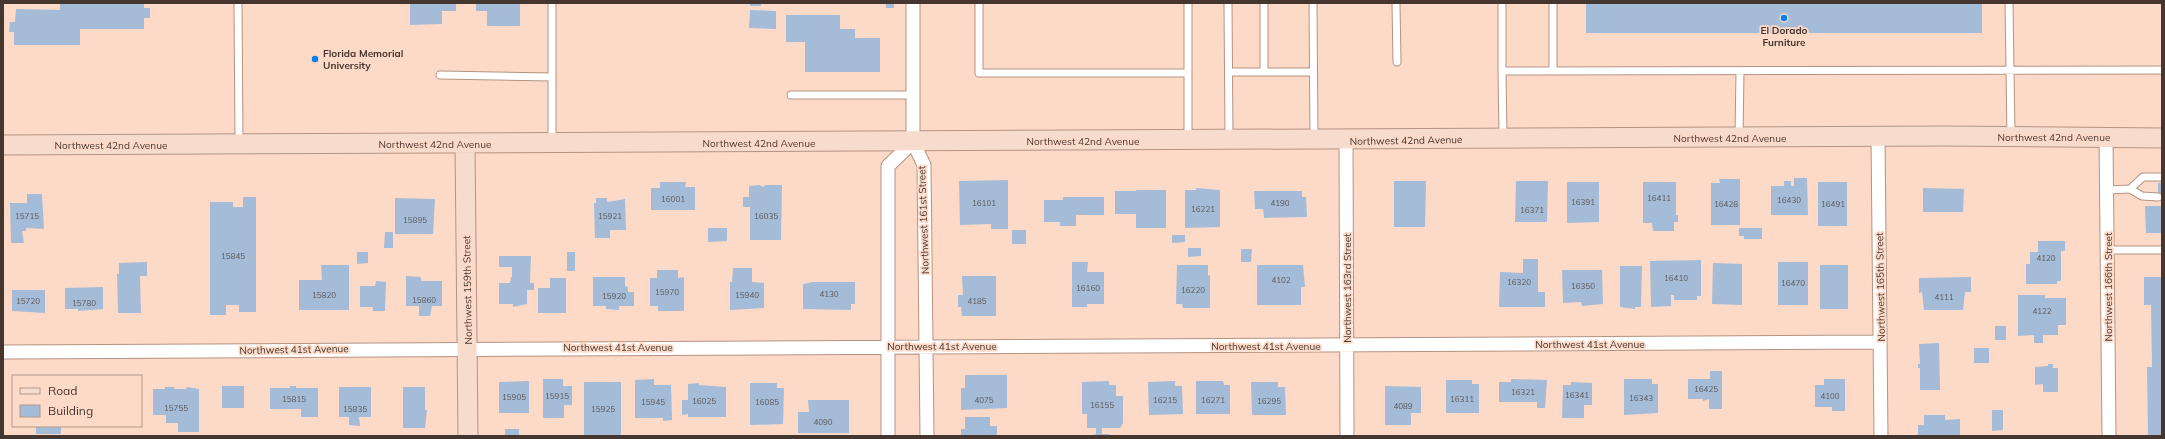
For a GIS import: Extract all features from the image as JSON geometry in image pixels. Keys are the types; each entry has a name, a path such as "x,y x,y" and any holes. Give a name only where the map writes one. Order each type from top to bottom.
{"street":[{"path":"888,436 888,166 913,142 913,3"},
{"name":"Northwest 165th Street","path":"1878,137 1881,436"},
{"name":"Northwest 42nd Avenue","path":"3,145 1314,141 1503,138 2162,138"},
{"name":"Northwest 166th Street","path":"2106,138 2108,436"},
{"name":"Northwest 163rd Street","path":"1346,140 1347,436"},
{"name":"Northwest 161st Street","path":"913,142 924,165 928,436"},
{"name":"Northwest 159th Street","path":"465,144 468,436"},
{"name":"Northwest 41st Avenue","path":"3,352 468,347 1347,346 1880,342"}],"lane":[{"path":"238,3 239,145"},
{"path":"552,3 552,144"},
{"path":"979,3 979,73 1188,73"},
{"path":"1188,3 1188,141"},
{"path":"1228,3 1229,141"},
{"path":"1264,3 1264,72"},
{"path":"1313,3 1314,141"},
{"path":"1396,3 1397,62"},
{"path":"1502,3 1503,138"},
{"path":"1552,3 1553,71"},
{"path":"2009,3 2009,70 2012,137"},
{"path":"1739,138 1740,70"},
{"path":"1502,71 2162,70"},
{"path":"1229,72 1313,72"},
{"path":"440,75 552,77"},
{"path":"792,95 914,95"},
{"path":"2130,189 2144,177 2162,177"},
{"path":"2107,190 2130,189 2142,196 2158,197"},
{"path":"2107,250 2162,250"}],"building":[{"path":"60,3 144,3 144,8 150,8 150,18 144,18 144,29 80,29 80,45 14,45 14,32 9,32 10,22 15,22 16,9 60,10"},
{"path":"410,3 456,3 456,11 442,11 442,24 410,25"},
{"path":"476,3 520,3 520,26 487,26 487,11 476,11"},
{"path":"750,3 761,3 761,6 750,6"},
{"path":"886,3 894,3 894,8 886,8"},
{"name":"El Dorado Furniture","path":"1586,3 1982,3 1982,33 1586,33"},
{"path":"750,10 776,11 776,29 749,28"},
{"path":"786,15 840,15 840,29 855,29 855,38 880,38 880,72 805,72 805,42 786,42"},
{"path":"1794,178 1807,178 1808,215 1771,215 1771,186 1784,186 1784,181 1791,181 1791,186 1794,186"},
{"path":"1719,179 1740,179 1740,225 1711,225 1711,183 1720,183"},
{"path":"1008,180 1008,229 991,229 991,224 960,225 959,181"},
{"path":"1394,181 1426,181 1425,227 1394,227"},
{"path":"1516,181 1548,181 1547,222 1515,222"},
{"path":"660,182 686,182 685,187 695,187 695,210 651,210 651,188 660,188"},
{"path":"1567,182 1599,182 1599,222 1567,223"},
{"path":"1643,182 1676,182 1676,215 1678,215 1678,222 1674,222 1674,231 1653,231 1652,223 1643,223"},
{"path":"1818,182 1847,182 1847,226 1818,226"},
{"path":"2158,183 2162,183 2162,201 2158,201"},
{"path":"759,185 764,187 765,185 782,185 781,240 750,240 750,207 743,207 743,197 749,197 749,186"},
{"path":"1196,188 1220,190 1220,227 1185,228 1185,190 1196,190"},
{"path":"1923,188 1964,189 1963,212 1923,212"},
{"path":"1166,190 1166,228 1136,228 1136,214 1115,214 1115,191"},
{"path":"1254,191 1302,191 1302,197 1306,197 1307,217 1264,218 1263,209 1255,209"},
{"path":"27,194 42,194 44,229 26,228 26,231 22,231 24,243 11,243 10,203 27,203"},
{"path":"243,197 256,197 256,312 239,312 239,305 226,305 226,315 210,315 210,202 233,202 233,207 243,207"},
{"path":"1063,197 1104,197 1104,215 1076,215 1076,226 1060,226 1060,222 1044,222 1044,200 1063,200"},
{"path":"395,198 435,199 433,234 395,234"},
{"path":"596,198 607,198 607,202 625,199 626,230 610,230 610,238 595,238 594,203 596,203"},
{"path":"2145,206 2162,206 2162,233 2146,233"},
{"path":"708,228 727,228 727,241 708,242"},
{"path":"1739,228 1762,228 1762,239 1744,239 1744,236 1739,236"},
{"path":"1012,230 1026,230 1026,244 1012,244"},
{"path":"385,232 393,232 393,248 384,248"},
{"path":"1172,235 1185,235 1185,242 1172,243"},
{"path":"2038,241 2065,241 2065,251 2061,251 2061,281 2057,281 2057,284 2026,284 2026,264 2030,264 2030,252 2038,252"},
{"path":"1188,248 1201,248 1201,256 1188,257"},
{"path":"1241,249 1252,249 1251,262 1241,262"},
{"path":"357,252 368,252 368,263 357,264"},
{"path":"567,252 575,252 575,271 567,271"},
{"path":"499,256 531,256 530,283 534,283 534,290 527,290 527,304 513,307 513,304 499,304 499,283 510,283 512,277 512,267 499,267"},
{"path":"1523,259 1538,259 1538,292 1545,292 1545,307 1499,307 1500,272 1523,273"},
{"path":"1701,260 1701,296 1697,296 1697,300 1674,300 1674,295 1671,295 1671,306 1651,307 1650,261"},
{"path":"147,262 147,276 140,276 141,313 118,313 117,274 119,274 119,263"},
{"path":"1072,262 1088,262 1087,272 1104,272 1104,304 1087,304 1087,307 1072,307"},
{"path":"1778,262 1808,262 1808,305 1778,305"},
{"path":"1713,263 1742,264 1742,305 1712,304"},
{"path":"321,265 349,265 349,310 299,310 299,280 322,280"},
{"path":"1177,265 1208,265 1208,276 1210,275 1210,308 1183,308 1182,304 1176,304"},
{"path":"1257,265 1303,265 1305,287 1301,287 1301,305 1257,305"},
{"path":"1820,265 1848,265 1848,309 1820,309"},
{"path":"1620,266 1642,266 1641,307 1635,307 1635,309 1620,307"},
{"path":"733,268 752,268 752,282 764,283 764,308 730,310 730,282 732,282"},
{"path":"657,270 678,270 678,278 684,277 684,311 658,311 658,306 650,306 650,278 657,278"},
{"path":"1562,270 1602,270 1603,304 1582,306 1581,302 1563,303"},
{"path":"406,276 421,277 421,281 442,281 442,306 432,306 430,316 419,316 419,306 406,306"},
{"path":"962,276 996,276 996,316 962,316 961,307 958,307 958,295 963,295"},
{"path":"593,277 625,277 625,286 628,287 628,292 634,292 634,306 619,306 619,310 606,309 606,306 593,306"},
{"path":"1971,277 1971,292 1965,292 1963,310 1924,310 1922,292 1919,293 1919,278"},
{"path":"2144,277 2162,277 2162,436 2148,436 2147,367 2152,367 2151,305 2144,305"},
{"path":"550,278 566,278 566,313 538,313 538,288 550,288"},
{"path":"376,281 386,282 385,311 373,311 373,307 360,307 360,286 375,286"},
{"path":"813,282 855,282 855,304 851,304 851,310 803,309 803,284"},
{"path":"103,287 103,309 78,311 78,309 65,309 65,288"},
{"path":"12,290 45,290 45,313 12,311"},
{"path":"2018,295 2045,295 2045,298 2066,298 2066,325 2058,325 2058,335 2043,335 2043,343 2034,343 2034,335 2018,336"},
{"path":"1995,326 2006,326 2006,340 1995,340"},
{"path":"1939,343 1940,390 1920,390 1920,368 1918,368 1918,364 1920,364 1919,344"},
{"path":"1974,348 1989,348 1989,363 1974,363"},
{"path":"2048,364 2053,364 2053,368 2058,368 2058,392 2043,392 2043,384 2035,385 2035,367 2048,366"},
{"path":"1710,371 1722,371 1722,409 1709,409 1709,399 1703,401 1703,399 1688,399 1688,379 1710,379"},
{"path":"965,375 1007,375 1007,408 961,410 961,388 965,388"},
{"path":"543,379 563,379 563,386 572,386 572,405 564,405 564,418 543,418"},
{"path":"654,379 654,385 671,385 672,420 663,421 663,418 635,418 635,380"},
{"path":"1511,379 1547,380 1545,408 1537,408 1537,402 1499,402 1499,382 1511,382"},
{"path":"1624,379 1652,379 1652,384 1658,384 1658,413 1624,415"},
{"path":"1824,379 1845,379 1845,411 1832,411 1832,407 1815,407 1815,385 1824,385"},
{"path":"1446,380 1472,380 1472,384 1479,384 1479,413 1446,413"},
{"path":"529,381 529,413 499,413 499,382"},
{"path":"1109,381 1109,385 1116,385 1116,396 1123,396 1123,423 1120,428 1102,428 1102,434 1109,434 1109,436 1090,436 1096,434 1096,428 1087,428 1087,414 1082,414 1082,382"},
{"path":"1175,381 1175,386 1182,386 1183,414 1149,415 1148,382"},
{"path":"1196,381 1223,381 1224,385 1230,385 1230,414 1196,414"},
{"path":"584,382 621,382 621,436 584,436"},
{"path":"1251,382 1278,382 1278,387 1285,387 1286,415 1252,415"},
{"path":"1571,382 1592,383 1592,405 1584,405 1584,418 1562,418 1563,385 1571,385"},
{"path":"699,383 699,385 726,387 726,417 688,417 688,414 682,415 682,400 688,400 688,384"},
{"path":"750,383 777,383 777,388 784,388 783,424 750,425"},
{"path":"222,386 244,386 244,408 222,408"},
{"path":"290,386 296,386 296,388 318,388 318,417 301,417 301,409 270,409 270,388 290,388"},
{"path":"1385,386 1421,387 1421,413 1411,413 1411,425 1385,425"},
{"path":"165,387 174,387 174,389 186,389 187,387 199,389 199,432 178,432 178,423 166,423 166,415 153,415 153,389 165,389"},
{"path":"339,387 371,387 371,417 359,417 360,426 349,425 349,417 339,417"},
{"path":"403,387 425,387 425,410 427,410 425,428 403,428"},
{"path":"808,400 849,400 849,433 798,433 798,412 809,412"},
{"path":"1992,410 2003,410 2003,430 1992,431"},
{"path":"1924,415 1945,415 1945,420 1960,419 1960,436 1918,436 1918,425 1924,425"},
{"path":"965,417 990,417 990,426 997,426 997,436 961,436 961,429 965,429"},
{"path":"36,427 61,427 61,434 36,434"},
{"path":"505,429 519,429 519,436 505,436"}],"place":[{"name":"El Dorado Furniture","path":"1784,18"},
{"name":"Florida Memorial University","path":"315,59"}]}
